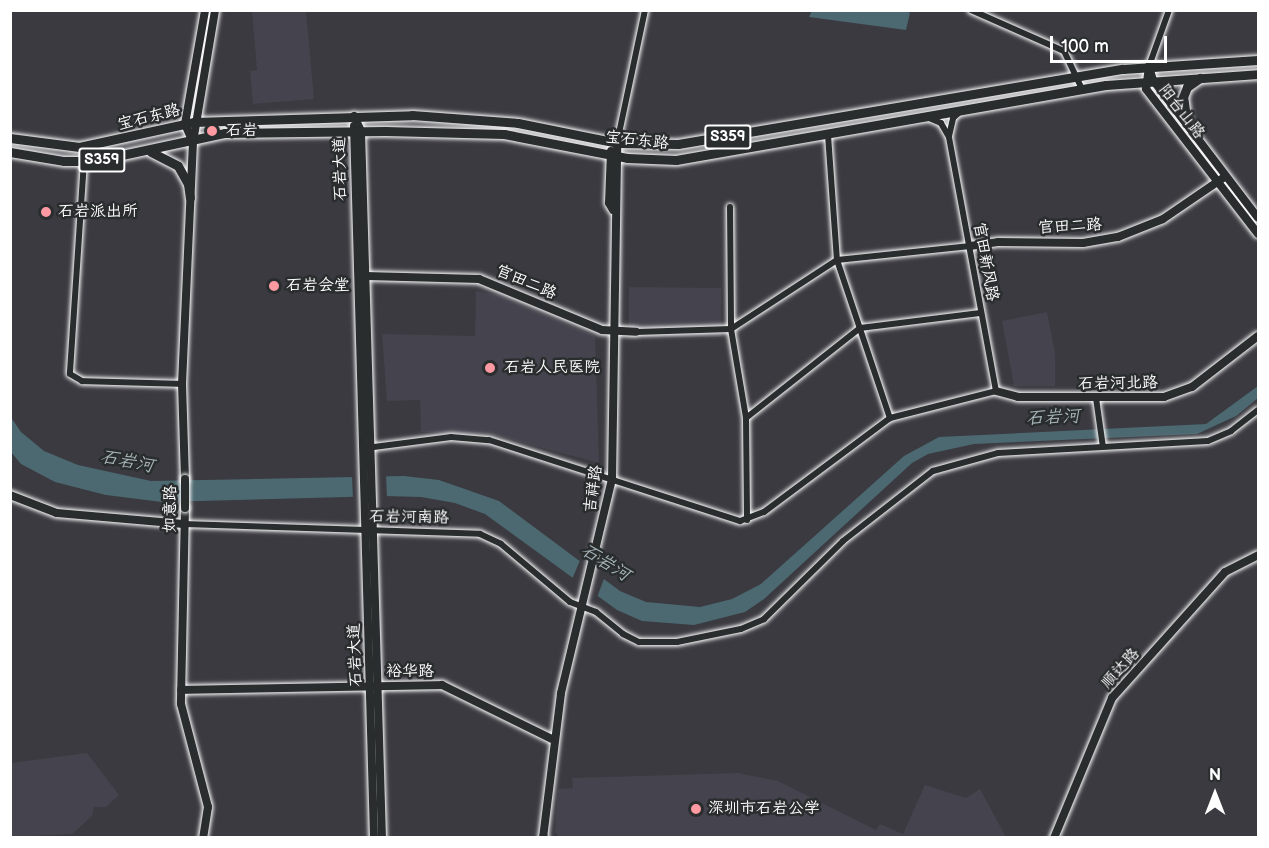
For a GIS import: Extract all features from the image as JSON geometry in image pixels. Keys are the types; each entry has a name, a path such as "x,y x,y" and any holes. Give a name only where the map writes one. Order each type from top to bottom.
{"main road":[{"name":"宝石东路","path":"10,138 66,147 93,146 189,123 354,116 493,120 617,142 693,143 1149,66 1258,60"},
{"name":"宝石东路","path":"10,152 84,161 146,152 225,133 358,131 504,134 613,156 684,159 1082,89 1206,76 1258,74"},
{"path":"1187,124 1182,110 1185,92 1191,84 1206,76"},
{"path":"146,152 160,154 178,166 188,184 190,198"}],"street":[{"path":"189,123 205,10"},
{"path":"189,123 214,10"},
{"path":"613,156 645,10"},
{"path":"971,10 1064,51 1082,89"},
{"path":"1149,66 1169,10"},
{"name":"阳台山路","path":"1149,66 1149,81 1146,89 1258,234"},
{"name":"阳台山路","path":"1149,81 1187,124 1258,218"},
{"path":"949,137 953,118 963,110"},
{"name":"石岩大道","path":"354,116 358,131 366,276 375,531 374,837"},
{"path":"924,117 939,121 949,137"},
{"name":"如意路","path":"189,123 193,142 182,384 185,508 181,690 183,721 208,807 203,837"},
{"name":"石岩大道","path":"358,131 363,448 382,837"},
{"path":"828,135 837,260 890,418"},
{"name":"官田新风路","path":"949,137 996,391"},
{"name":"吉祥路","path":"543,837 554,740 580,606 594,566 612,479 613,210 609,203 613,156"},
{"path":"84,161 70,374 82,381 182,384"},
{"name":"官田二路","path":"970,246 998,242 1083,243 1118,237 1163,219 1226,176"},
{"path":"730,207 731,329 746,418 747,520"},
{"path":"636,332 731,329 837,260 970,246"},
{"name":"官田二路","path":"366,276 479,279 613,332 636,332"},
{"path":"746,418 860,328 980,313"},
{"name":"石岩河北路","path":"996,391 1018,398 1153,398 1184,391 1258,336"},
{"path":"363,448 451,437 477,438 612,479 724,519 747,520 764,512 890,418 996,391"},
{"path":"1096,398 1097,423 1102,445"},
{"name":"石岩河南路","path":"184,524 486,535 580,606 606,620 631,638 651,643 708,638 741,629 764,619 843,541 933,471 998,453 1102,445 1208,441 1231,432 1258,410"},
{"path":"10,495 57,513 184,524"},
{"name":"顺达路","path":"1054,837 1112,698 1225,572 1258,555"},
{"name":"裕华路","path":"181,690 375,685 450,687 539,736 554,740"}],"shaded area":[{"path":"252,11 306,11 314,99 253,104 250,71 257,70"},
{"name":"石岩人民医院","path":"629,287 721,288 721,337 629,337"},
{"name":"石岩人民医院","path":"476,291 498,295 595,336 599,463 491,434 421,432 420,400 387,401 382,334 475,336"},
{"path":"1047,312 1055,353 1055,386 1014,386 1002,321"},
{"path":"87,753 119,795 106,807 94,807 92,816 72,834 11,837 11,763"},
{"name":"深圳市石岩公学","path":"738,773 778,781 876,830 880,824 903,834 925,785 966,798 980,789 1006,837 560,838 555,832 558,789 573,788 572,778"}],"water":[{"path":"905,10 910,13 906,30 809,17 812,11"},
{"path":"1258,386 1258,398 1236,416 1197,434 974,444 928,454 912,463 764,599 745,612 694,625 642,621 617,610 485,514 455,503 421,497 384,496 162,502 106,495 55,482 21,464 11,452 10,416 21,432 44,451 78,465 151,481 404,476 439,480 499,501 620,591 646,602 700,607 732,599 761,584 904,456 939,437 1206,424"}],"pier":[{"path":"386,474 387,499 353,499 352,475"},
{"path":"581,558 605,576 596,600 571,582"}],"place":[{"name":"石岩","path":"212,131"},
{"name":"石岩派出所","path":"46,212"},
{"name":"石岩会堂","path":"274,286"},
{"name":"石岩人民医院","path":"490,368"},
{"name":"深圳市石岩公学","path":"696,809"}],"water label":[{"name":"石岩河","path":"1053,418"},
{"name":"石岩河","path":"127,462"},
{"name":"石岩河","path":"605,563"}]}
